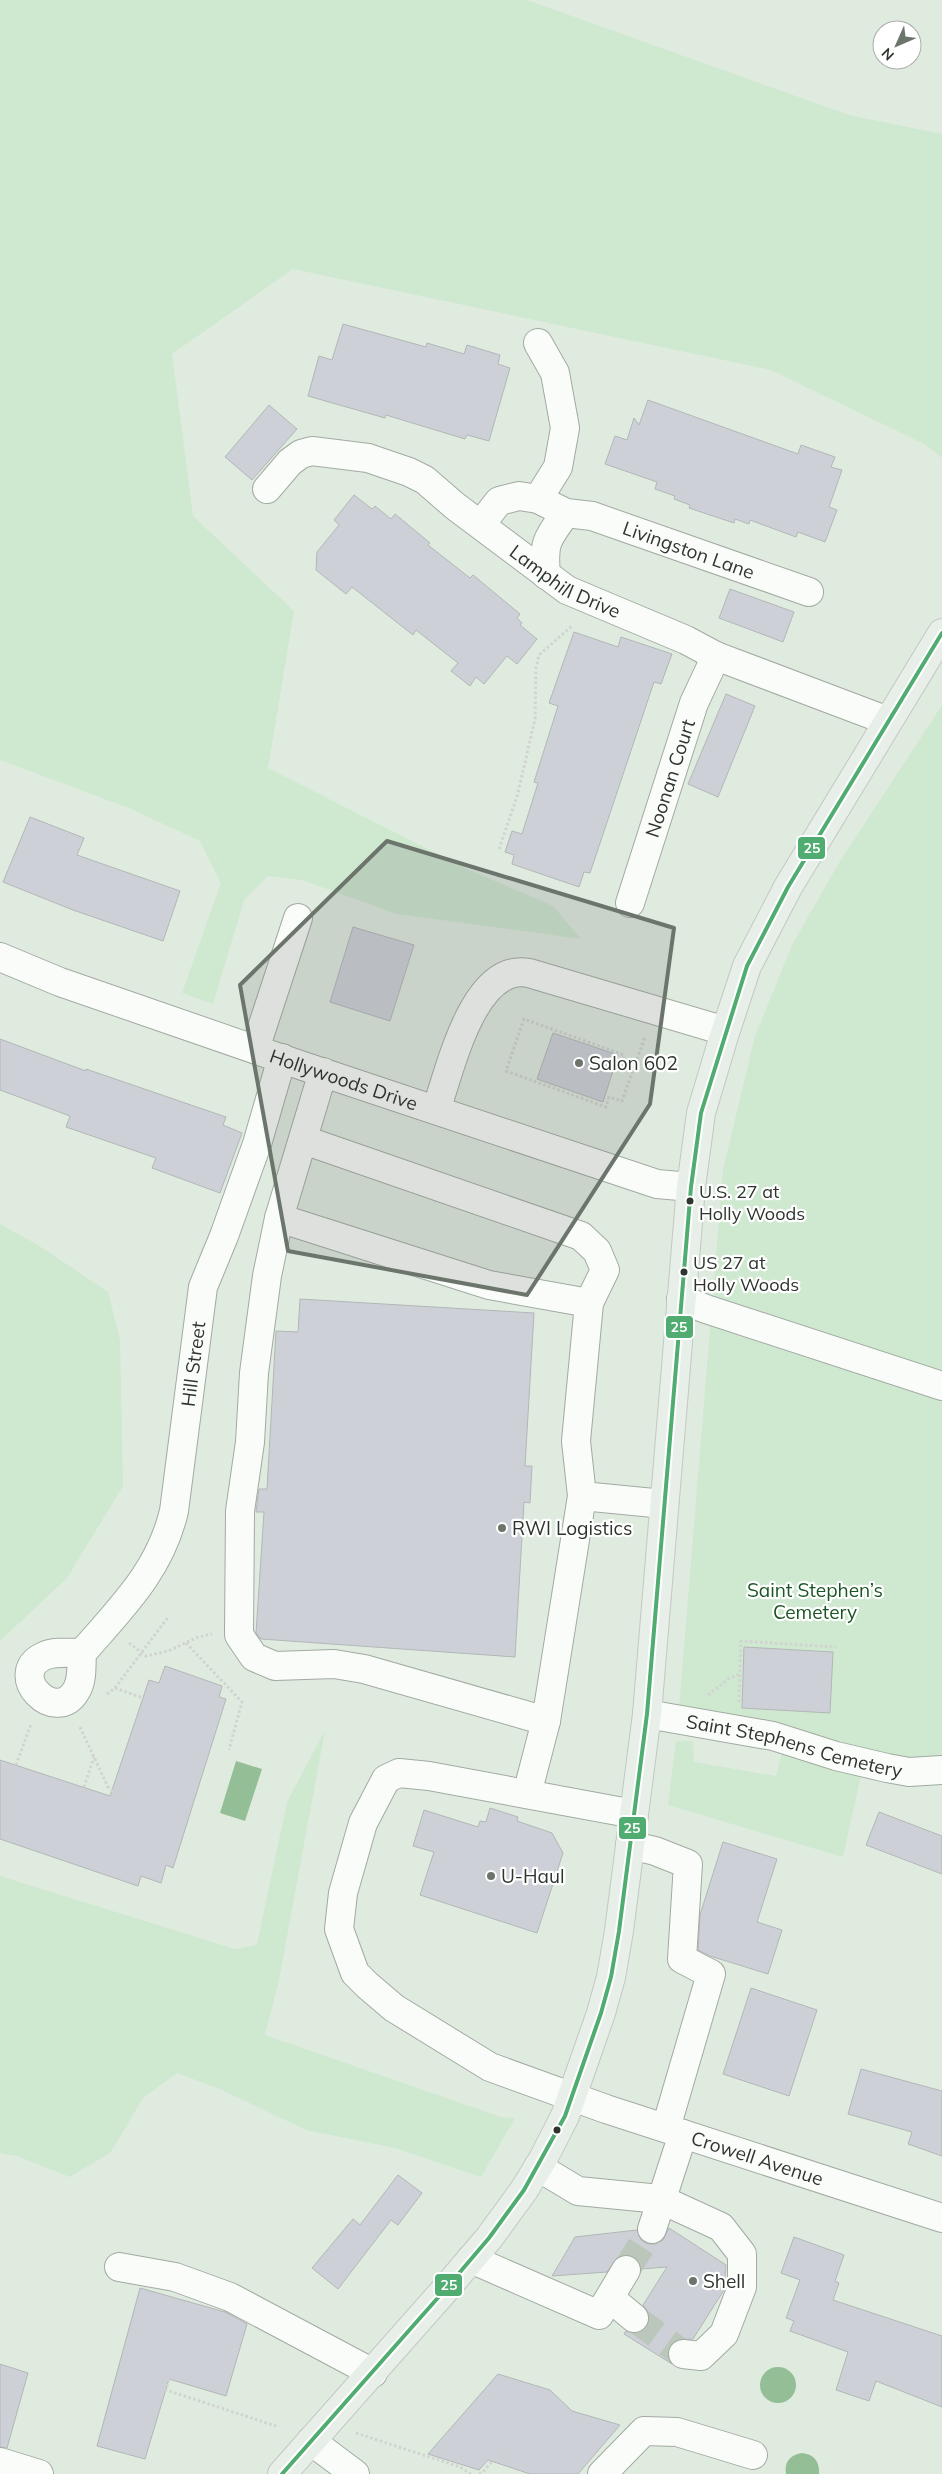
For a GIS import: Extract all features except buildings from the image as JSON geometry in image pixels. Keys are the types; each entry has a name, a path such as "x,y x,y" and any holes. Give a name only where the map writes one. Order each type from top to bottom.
{"main road":[{"path":"282,2474 373,2373 471,2259 520,2196 538,2167 573,2096 611,1977 619,1931 647,1714 690,1187 701,1113 725,1031 747,966 788,887 942,633"}],"street":[{"path":"538,343 555,373 565,428 558,467 538,499"},
{"name":"Lamphill Drive","path":"267,489 290,462 301,454 312,451 368,458 420,477 567,590 686,640 716,656 888,721"},
{"name":"Livingston Lane","path":"481,524 500,501 519,496 538,499 566,513 592,516 809,592"},
{"path":"546,575 546,540 566,513"},
{"name":"Noonan Court","path":"630,903 694,704 716,656"},
{"path":"255,1049 298,918"},
{"name":"Hollywoods Drive","path":"0,957 60,982 656,1184 690,1187"},
{"path":"436,1110 471,1013 483,993 509,972 529,973 725,1031"},
{"name":"Hill Street","path":"82,1653 155,1564 168,1536 174,1511 203,1287 224,1236 257,1144 282,1058"},
{"path":"323,1072 280,1218 267,1276 254,1373 250,1442 240,1511 239,1635 254,1657 274,1666 334,1664 364,1669 546,1721"},
{"path":"304,1140 581,1236 598,1251 605,1270 588,1303 576,1441 582,1496 546,1721 527,1794"},
{"path":"280,1218 488,1285 588,1303"},
{"path":"681,1299 706,1309 942,1386"},
{"path":"582,1496 664,1504"},
{"name":"Saint Stephens Cemetery","path":"647,1714 773,1736 836,1756 887,1768 909,1772 942,1770"},
{"name":"Crowell Avenue","path":"634,1814 429,1776 399,1773 386,1779 363,1823 343,1893 338,1929 354,1973 394,2008 490,2067 675,2131 942,2218"},
{"path":"630,1845 655,1851 688,1864 682,1959 711,1974 652,2229"},
{"path":"538,2167 578,2191 660,2200 721,2227 742,2254 742,2287 724,2334 701,2356 683,2354"},
{"path":"471,2259 599,2315 626,2270"},
{"path":"119,2267 175,2277 230,2297 373,2373"},
{"path":"610,2298 634,2318"},
{"path":"602,2474 644,2430 677,2432 754,2455"},
{"path":"311,2441 355,2474"},
{"path":"0,2462 39,2474"}],"path":[{"path":"499,849 517,797 535,720 536,668 539,656 573,625 576,619"},
{"path":"634,1069 620,1065 624,1055 524,1019 506,1072 606,1107 609,1097 622,1101 634,1069 654,1010"},
{"path":"106,1626 146,1656 168,1652 198,1637 217,1633"},
{"path":"738,1730 742,1641 836,1647"},
{"path":"186,1643 242,1702 229,1750"},
{"path":"115,1688 143,1698"},
{"path":"16,1765 32,1718"},
{"path":"77,1719 108,1787 124,1800"},
{"path":"84,1787 94,1757"},
{"path":"170,2379 166,2390 276,2426"},
{"path":"356,2433 460,2467 470,2474"},
{"path":"479,2474 483,2472 500,2452"}],"highlighted area":[{"path":"387,841 674,928 650,1104 527,1295 288,1251 240,985"}],"green space":[{"path":"0,0 527,0 849,115 942,134 942,458 924,444 771,370 293,269 172,354 193,516 294,611 268,768 465,868 553,906 581,939 397,914 302,880 268,876 244,900 213,1004 182,993 221,883 200,841 131,809 0,760"},
{"name":"Saint Stephen’s Cemetery","path":"942,705 942,1760 886,1761 788,1726 679,1709 723,1170 755,1036 792,945 837,866"},
{"path":"0,1224 38,1245 108,1292 120,1340 123,1486 67,1578 0,1641"},
{"path":"325,1730 279,1980 265,2035 501,2117 515,2118 481,2177 395,2148 306,2130 222,2090 177,2073 143,2098 111,2152 70,2177 17,2156 0,2153 0,1876 235,1949 257,1945 287,1802"},
{"path":"676,1741 693,1741 694,1762 776,1776 782,1753 861,1775 843,1857 668,1805"}],"shaded area":[{"path":"236,1761 262,1769 245,1821 220,1813"},
{"path":"778,2367 790,2373 796,2385 790,2397 778,2403 766,2397 760,2385 766,2373"},
{"path":"802,2453 810,2455 815,2459 819,2474 786,2474 786,2466 791,2457"}],"tunnel":[{"path":"626,2270 652,2229"},
{"path":"634,2318 683,2354"}],"transit line":[{"name":"25","path":"282,2474 489,2238 524,2190 565,2116 601,2013 611,1977 619,1931 647,1714 691,1187 701,1113 747,966 788,887 942,633"}],"place":[{"name":"Salon 602","path":"579,1063"},
{"name":"U.S. 27 at Holly Woods","path":"690,1201"},
{"name":"US 27 at Holly Woods","path":"684,1272"},
{"name":"RWI Logistics","path":"502,1528"},
{"name":"U-Haul","path":"491,1876"},
{"name":"Shell","path":"693,2281"}]}
